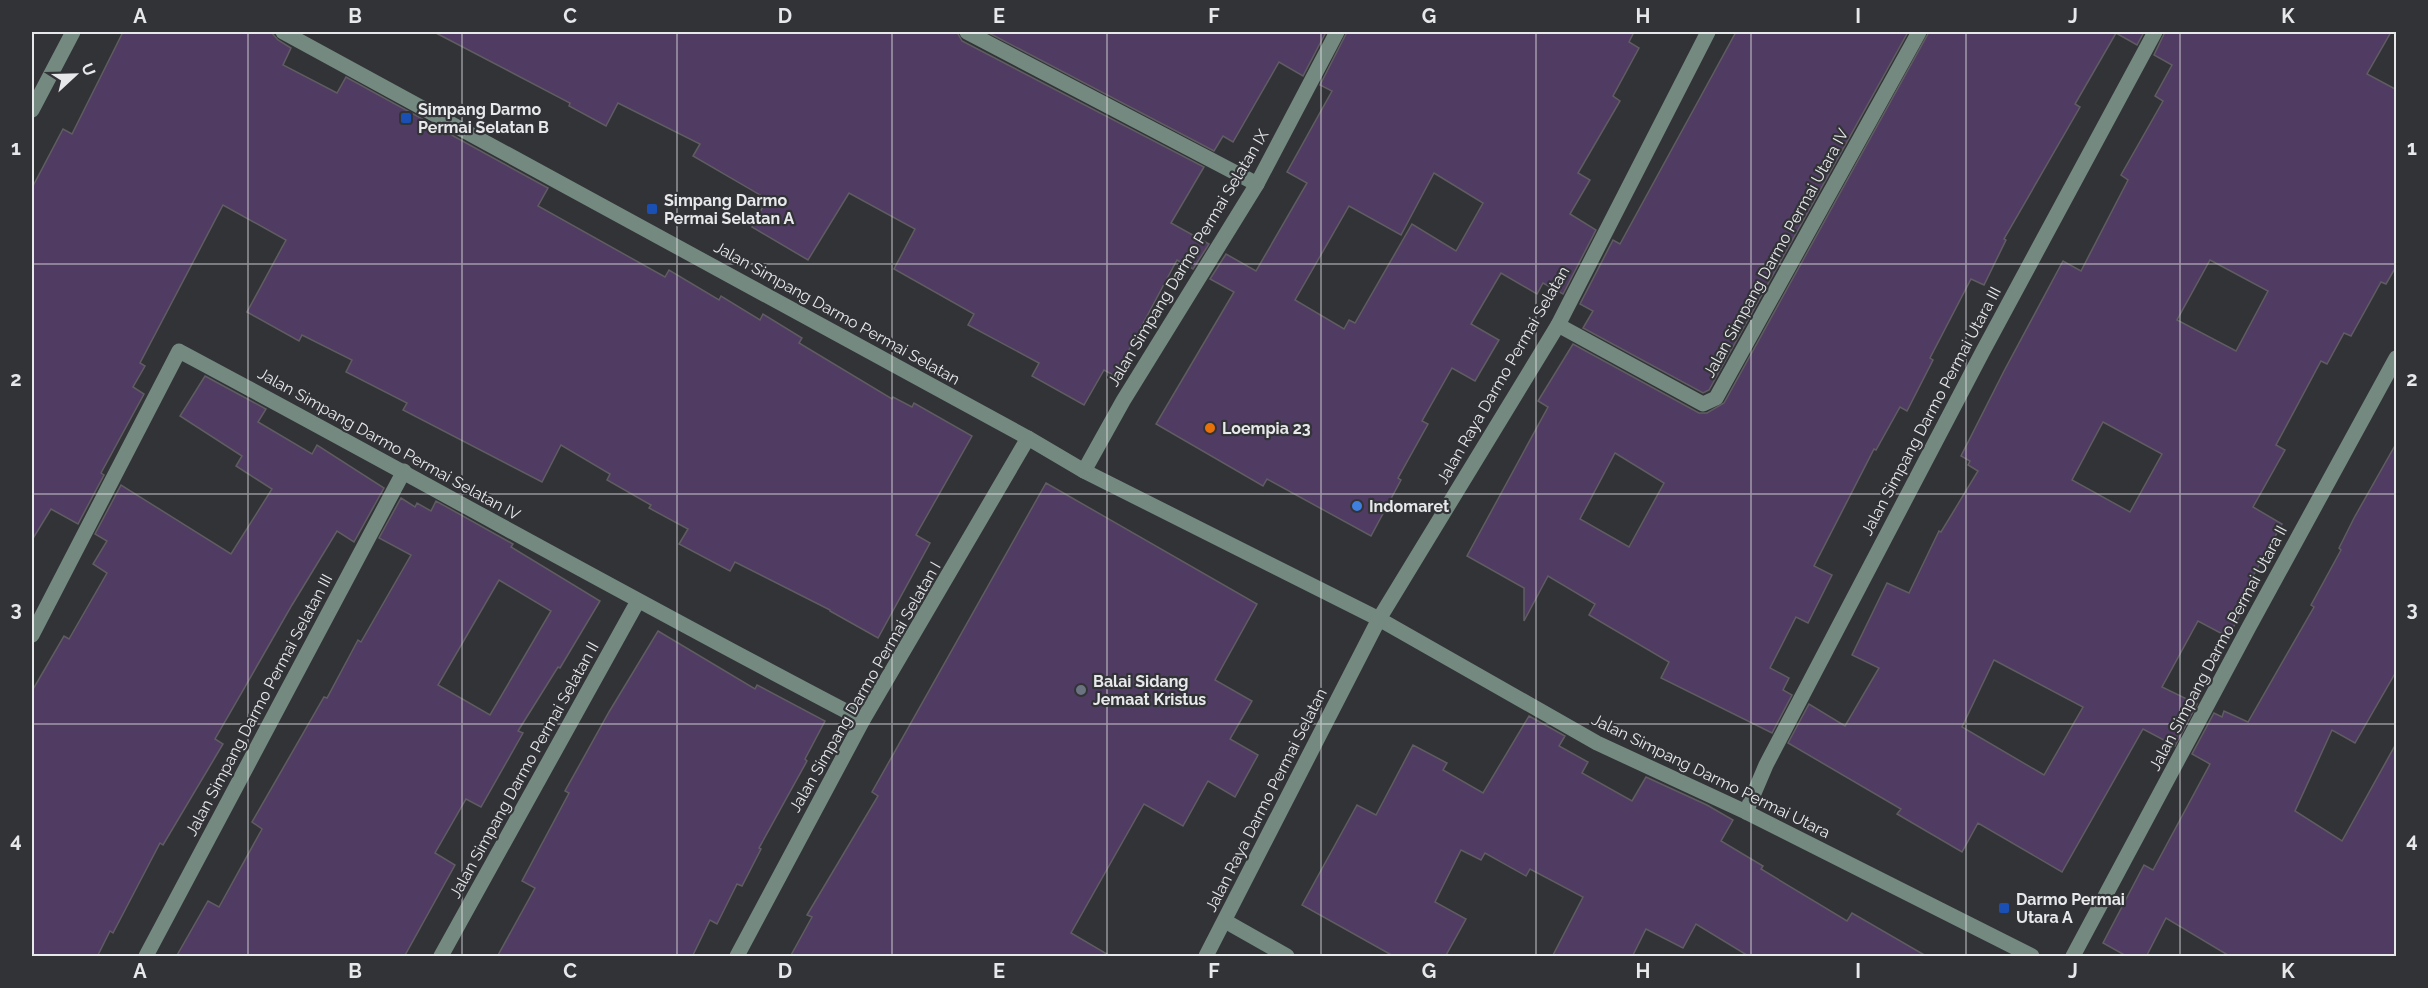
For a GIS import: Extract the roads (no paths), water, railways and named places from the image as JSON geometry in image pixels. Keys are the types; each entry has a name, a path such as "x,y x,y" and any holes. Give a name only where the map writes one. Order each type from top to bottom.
{"street":[{"path":"32,110 73,32"},
{"name":"Jalan Simpang Darmo Permai Selatan","path":"283,32 1028,438 1084,471 1379,619"},
{"path":"967,32 1257,184"},
{"name":"Jalan Simpang Darmo Permai Selatan IX","path":"1084,471 1123,401 1257,184 1337,32"},
{"name":"Jalan Raya Darmo Permai Selatan","path":"1206,957 1379,619 1558,325 1708,32"},
{"name":"Jalan Simpang Darmo Permai Utara IV","path":"1558,325 1703,404 1716,398 1919,32"},
{"name":"Jalan Simpang Darmo Permai Utara III","path":"1746,812 1766,765 1983,351 2155,32"},
{"name":"Jalan Simpang Darmo Permai Selatan IV","path":"32,635 179,351 404,471 638,601 864,720"},
{"name":"Jalan Simpang Darmo Permai Utara II","path":"2073,957 2248,627 2397,358"},
{"name":"Jalan Simpang Darmo Permai Selatan I","path":"737,957 864,720 1028,438"},
{"name":"Jalan Simpang Darmo Permai Selatan III","path":"146,957 404,471"},
{"name":"Jalan Simpang Darmo Permai Selatan II","path":"441,957 638,601"},
{"name":"Jalan Simpang Darmo Permai Utara","path":"1379,619 1597,743 1746,812 2032,957"},
{"path":"1225,921 1287,957"}],"place":[{"name":"Simpang Darmo Permai Selatan B","path":"406,118"},
{"name":"Simpang Darmo Permai Selatan A","path":"652,209"},
{"name":"Loempia 23","path":"1210,428"},
{"name":"Indomaret","path":"1357,506"},
{"name":"Balai Sidang Jemaat Kristus","path":"1081,690"},
{"name":"Darmo Permai Utara A","path":"2004,908"}]}
